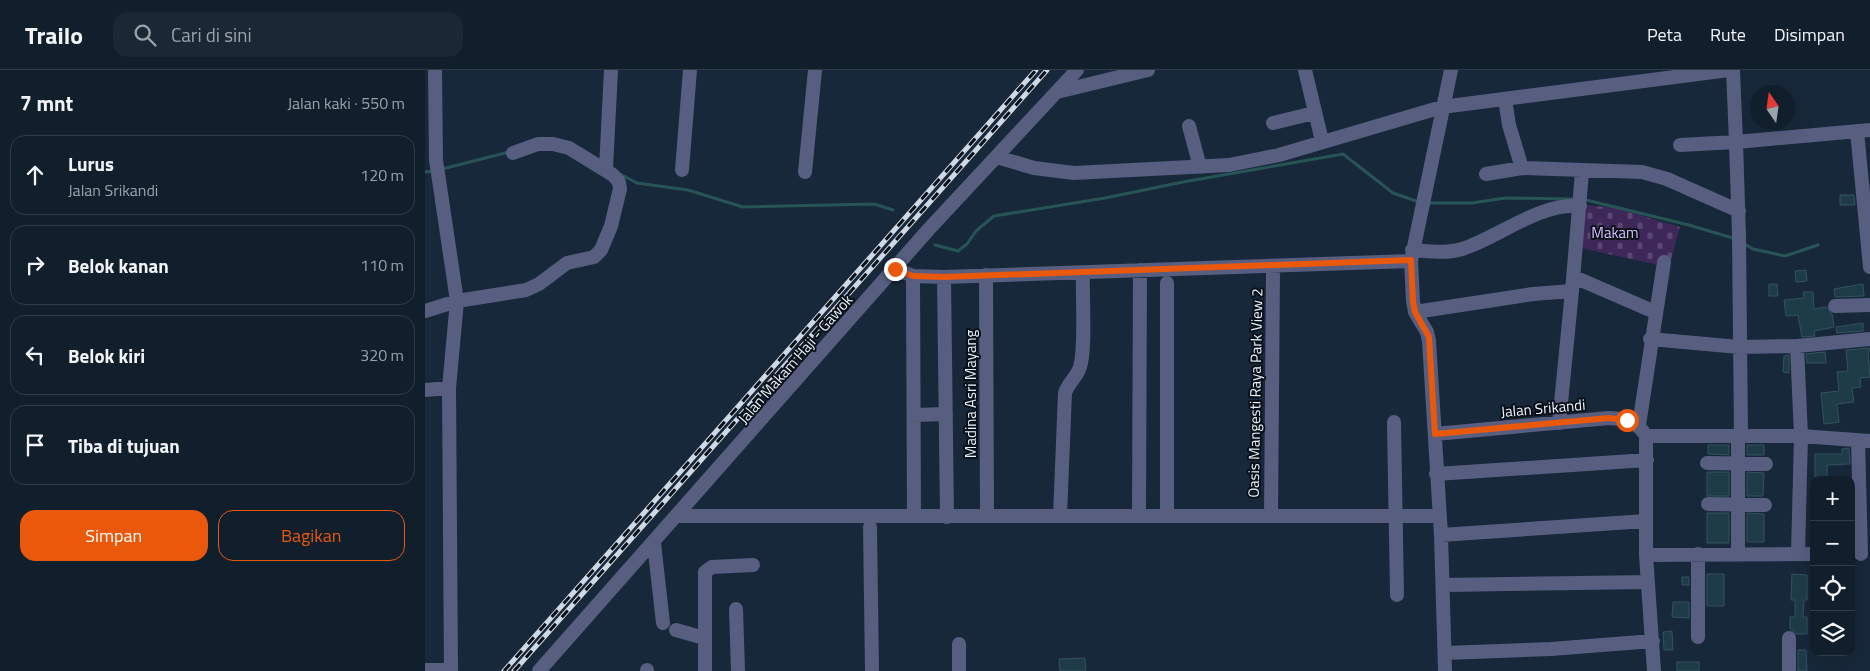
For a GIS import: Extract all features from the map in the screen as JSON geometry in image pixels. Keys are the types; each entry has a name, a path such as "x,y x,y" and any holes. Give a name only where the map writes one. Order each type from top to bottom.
{"street":[{"path":"425,670 451,671 449,388 457,301 437,166 435,70"},
{"path":"606,164 611,70"},
{"path":"682,170 690,70"},
{"path":"805,172 815,70"},
{"name":"Jalan Makam Haji - Gawok","path":"539,671 679,516 917,242 1077,70"},
{"path":"1057,92 1148,70"},
{"path":"1305,70 1322,141"},
{"path":"1445,671 1441,536 1429,337 1415,312 1411,286 1411,255 1451,70"},
{"path":"997,157 1034,168 1074,173 1200,167 1254,161 1442,107 1729,70"},
{"path":"1733,70 1739,211 1739,554"},
{"path":"1505,99 1509,125 1522,168"},
{"path":"1273,123 1314,112"},
{"path":"1189,126 1200,167"},
{"path":"1680,145 1863,131 1870,267"},
{"path":"425,311 457,301 526,290 539,284 567,263 597,254 611,226 620,189 617,180 606,164 569,148 553,144 539,144 513,153"},
{"path":"1486,174 1522,168 1582,172 1624,170 1652,174 1739,211"},
{"path":"1559,423 1582,172"},
{"path":"895,269 913,276 944,277 1140,270 1445,252 1462,250 1506,227 1563,206 1580,202"},
{"path":"1654,671 1645,521 1647,460 1643,430 1650,339 1664,262"},
{"path":"1139,516 1140,270"},
{"name":"Oasis Mangesti Raya Park View 2","path":"1271,516 1273,271"},
{"path":"1060,516 1065,393 1067,385 1078,372 1082,358 1083,274"},
{"name":"Madina Asri Mayang","path":"986,275 987,512"},
{"path":"913,276 914,516"},
{"path":"944,277 947,516"},
{"path":"1167,283 1167,516"},
{"path":"1415,312 1533,294 1573,284 1655,312"},
{"path":"1835,306 1870,305"},
{"path":"1650,339 1739,347 1797,346 1870,339"},
{"path":"1797,346 1801,436 1798,554"},
{"path":"425,390 449,388"},
{"path":"914,415 946,414"},
{"name":"Jalan Srikandi","path":"1435,434 1623,418 1643,430 1740,440 1801,436 1864,441"},
{"path":"1394,422 1397,595"},
{"path":"1861,554 1864,441"},
{"path":"1436,474 1647,460"},
{"path":"1707,463 1766,464"},
{"path":"1708,504 1765,505"},
{"path":"679,516 1439,516"},
{"path":"1441,536 1645,521"},
{"path":"869,527 872,671"},
{"path":"654,543 663,623"},
{"path":"1698,554 1698,637"},
{"path":"1647,555 1810,554"},
{"path":"705,671 706,570 712,567 753,566"},
{"path":"1443,585 1648,582"},
{"path":"736,609 738,671"},
{"path":"676,630 704,638"},
{"path":"1789,638 1789,671"},
{"path":"1445,654 1551,649 1653,641"},
{"path":"959,644 959,671"}],"green space":[{"name":"Makam","path":"1585,205 1616,208 1680,227 1671,260 1661,259 1659,265 1581,248"}],"building":[{"path":"1840,195 1854,195 1855,205 1840,205"},
{"path":"1806,270 1807,281 1796,282 1795,271"},
{"path":"1769,284 1777,284 1778,296 1769,296"},
{"path":"1863,284 1864,296 1835,297 1834,289"},
{"path":"1803,292 1813,292 1814,309 1826,307 1832,314 1834,327 1814,331 1815,336 1802,337 1798,315 1786,316 1784,300 1804,298"},
{"path":"1863,323 1863,331 1837,333 1836,327"},
{"path":"1870,348 1868,354 1870,377 1860,378 1861,387 1852,388 1854,402 1837,404 1839,422 1824,424 1821,393 1839,391 1837,372 1848,371 1846,350"},
{"path":"1825,352 1826,363 1807,363 1806,354"},
{"path":"1789,355 1789,373 1783,372 1784,356"},
{"path":"1708,445 1729,445 1729,455 1708,454"},
{"path":"1747,445 1764,445 1764,455 1747,455"},
{"path":"1849,448 1850,464 1827,465 1827,476 1815,476 1815,454 1842,454 1842,449"},
{"path":"1707,472 1729,472 1729,496 1707,496"},
{"path":"1747,472 1764,473 1763,496 1747,496"},
{"path":"1707,513 1729,513 1729,543 1707,543"},
{"path":"1747,513 1764,514 1764,542 1747,542"},
{"path":"1707,574 1724,574 1724,606 1707,606"},
{"path":"1792,574 1807,575 1807,600 1804,600 1803,617 1807,617 1807,634 1796,634 1790,629 1790,617 1795,617 1795,600 1791,600"},
{"path":"1682,577 1689,577 1689,585 1682,585"},
{"path":"1673,602 1689,602 1689,618 1672,617"},
{"path":"1672,631 1673,650 1664,650 1663,632"},
{"path":"1798,650 1806,650 1807,671 1798,671"},
{"path":"1085,658 1086,671 1060,671 1059,659"},
{"path":"1677,662 1699,662 1699,671 1677,671"}],"waterway":[{"path":"442,169 509,152"},
{"path":"935,245 958,251 967,244 976,231 994,216 1105,198 1183,182 1343,154 1393,193 1419,202"},
{"path":"425,172 434,171"},
{"path":"620,174 637,183 688,190 743,207 874,204 893,210"},
{"path":"1428,203 1472,203 1505,198 1576,199"},
{"path":"1582,199 1689,225 1736,239"},
{"path":"1743,243 1753,249 1785,256 1818,245"}],"railway":[{"path":"504,671 1036,70"},
{"path":"514,671 1047,70"}],"route":[{"path":"895,269 913,276 944,277 1411,260 1411,286 1415,312 1429,337 1435,434 1609,418 1623,418 1627,420"}]}
